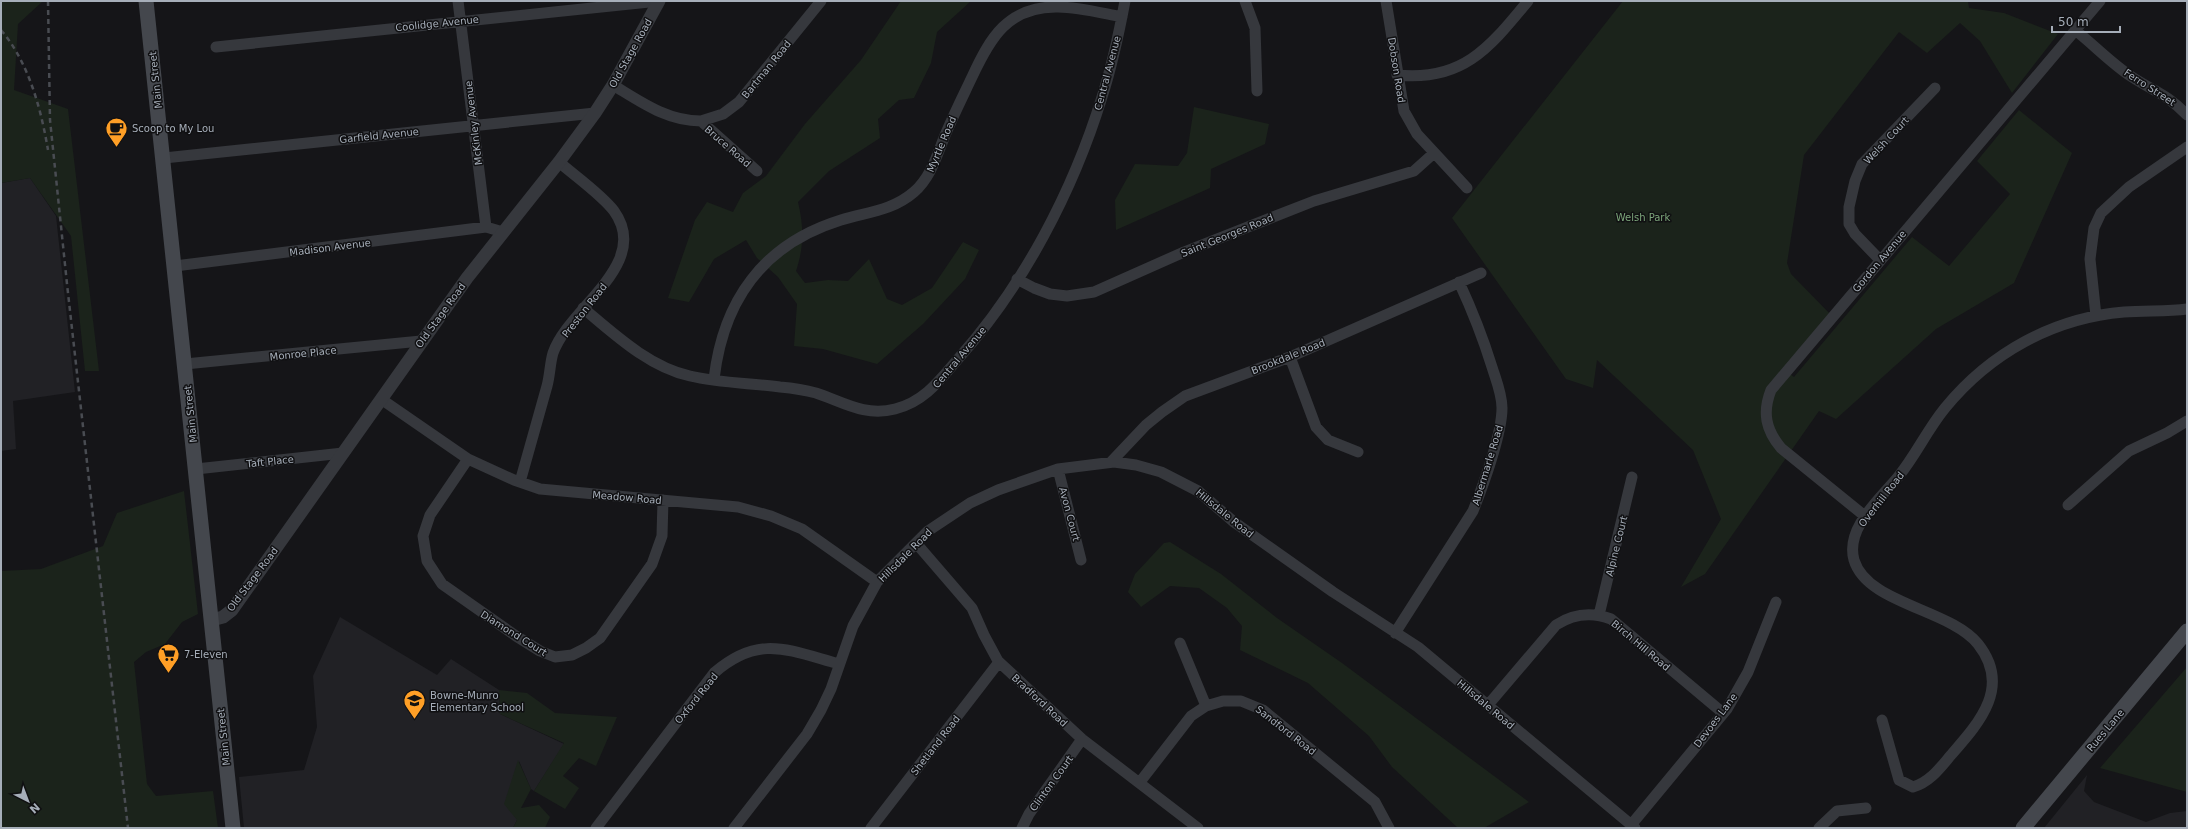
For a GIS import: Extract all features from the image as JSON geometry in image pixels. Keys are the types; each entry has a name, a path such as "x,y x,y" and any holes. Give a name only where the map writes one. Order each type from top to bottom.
{"main road":[{"name":"Main Street","path":"146,1 164,158 233,828"},
{"name":"Rues Lane","path":"2023,828 2187,631"}],"street":[{"name":"McKinley Avenue","path":"458,1 472,125 486,227"},
{"name":"Coolidge Avenue","path":"216,47 460,20 659,1"},
{"name":"Old Stage Road","path":"212,620 223,617 232,610 421,341 595,113 613,85 659,1"},
{"name":"Bartman Road","path":"701,121 723,114 739,102 821,1"},
{"name":"Central Avenue","path":"583,308 626,344 649,358 689,376 815,393 862,410 878,412 903,407 926,395 970,346 1001,305 1018,279 1054,215 1074,172 1102,97 1125,1"},
{"path":"1244,1 1255,28 1256,91"},
{"name":"Dobson Road","path":"1386,1 1404,111 1417,134 1467,188"},
{"path":"1398,75 1431,75 1453,70 1469,62 1495,41 1528,1"},
{"name":"Gordon Avenue","path":"1866,517 1781,448 1769,430 1766,410 1771,390 1776,382 2100,1"},
{"name":"Myrtle Road","path":"714,379 716,358 727,321 745,287 770,258 792,242 828,224 893,206 909,196 922,184 936,160 954,114 985,48 1002,28 1024,14 1050,7 1073,8 1122,17"},
{"name":"Ferro Street","path":"2075,30 2132,77 2161,92 2176,103 2187,115"},
{"name":"Bruce Road","path":"613,85 673,118 685,121 701,121 757,171"},
{"name":"Welsh Court","path":"1880,260 1855,234 1849,224 1849,207 1855,181 1862,164 1935,88"},
{"name":"Garfield Avenue","path":"164,158 595,113"},
{"path":"2096,316 2090,259 2094,228 2101,213 2129,187 2187,148"},
{"name":"Saint Georges Road","path":"1018,279 1034,288 1050,294 1076,296 1094,292 1184,252 1314,201 1414,171 1434,154"},
{"name":"Preston Road","path":"520,482 548,384 553,353 565,331 609,278 620,262 624,244 622,224 613,210 559,162"},
{"path":"486,227 503,232"},
{"name":"Madison Avenue","path":"175,266 486,227"},
{"name":"Brookdale Road","path":"1111,462 1151,420 1185,396 1290,357 1481,273"},
{"name":"Albermarle Road","path":"1395,633 1473,511 1481,493 1501,424 1502,408 1500,392 1478,324 1459,282"},
{"name":"Overhill Road","path":"1882,720 1899,780 1913,788 1922,785 1932,777 1984,715 1989,702 1991,675 1981,649 1968,633 1878,589 1864,578 1854,561 1853,547 1857,529 1904,470 1944,410 1980,371 2001,355 2030,338 2073,321 2096,316 2125,312 2187,309"},
{"name":"Monroe Place","path":"185,364 421,341"},
{"path":"1290,357 1316,427 1328,440 1358,452"},
{"name":"Meadow Road","path":"381,399 468,459 520,482 540,489 738,507 771,516 802,530 877,582"},
{"path":"2068,505 2129,451 2187,421"},
{"name":"Taft Place","path":"196,469 343,453"},
{"name":"Diamond Court","path":"468,459 430,515 423,536 427,561 442,584 516,636 540,651 555,657 572,655 586,648 600,638 652,564 662,536 663,500"},
{"name":"Hillsdale Road","path":"734,828 806,734 831,689 856,620 877,582 928,531 970,503 998,490 1058,469 1111,462 1136,465 1161,472 1198,491 1234,522 1395,633 1418,647 1633,826"},
{"name":"Avon Court","path":"1058,469 1081,560"},
{"name":"Alpine Court","path":"1599,615 1632,477"},
{"name":"Bradford Road","path":"916,543 972,608 984,635 999,662 1082,739 1198,828"},
{"name":"Devoes Lane","path":"1633,826 1723,713 1748,672 1776,602"},
{"name":"Birch Hill Road","path":"1488,705 1556,625 1572,617 1599,615 1611,619 1723,713"},
{"path":"1180,643 1206,706"},
{"name":"Oxford Road","path":"596,828 714,673 728,661 747,652 765,648 784,648 839,664"},
{"name":"Shetland Road","path":"871,828 999,662"},
{"name":"Sandford Road","path":"1140,782 1191,716 1206,706 1223,701 1241,701 1262,710 1370,798 1380,808 1389,828"},
{"name":"Clinton Court","path":"1022,828 1029,814 1082,739"},
{"path":"1819,828 1837,811 1866,808"}],"shaded area":[{"path":"30,178 56,216 75,392 13,401 16,449 1,451 1,183"},
{"name":"Bowne-Munro Elementary School","path":"340,617 437,675 451,659 499,690 500,714 564,744 534,791 531,789 519,761 517,820 513,828 244,828 239,777 304,770 317,727 313,676"},
{"path":"2087,775 2084,791 2094,802 2146,822 2170,813 2187,811 2187,828 2044,828"}],"green space":[{"path":"1,1 43,1 18,24 14,90 68,109 99,371 85,371 71,236 30,178 1,183"},
{"path":"901,1 971,1 937,32 931,63 914,98 899,100 878,119 880,138 829,171 798,202 802,228 802,245 796,271 805,283 828,280 848,281 869,259 887,299 902,305 932,288 963,242 979,250 965,279 923,324 877,364 823,349 794,346 797,304 778,277 757,258 746,240 714,259 689,302 668,298 695,220 707,202 733,212 743,193 766,176 805,124 861,60"},
{"name":"Welsh Park","path":"1623,1 1968,1 1969,8 2004,13 2058,34 2012,93 1980,41 1960,23 1927,53 1899,32 1804,155 1787,263 1791,274 1832,316 1786,371 1794,377 1912,237 1949,266 2010,194 1977,161 2019,110 2072,153 2014,283 1936,329 1836,419 1819,411 1705,574 1681,587 1721,519 1693,450 1597,360 1593,388 1566,379 1452,218"},
{"path":"1194,107 1269,124 1265,144 1211,169 1210,188 1116,230 1115,200 1135,164 1178,166 1187,153"},
{"path":"184,491 198,614 182,622 165,644 146,652 134,662 147,784 156,796 213,791 218,828 1,828 1,571 41,569 103,546 117,513"},
{"path":"1170,542 1221,574 1277,618 1342,663 1529,802 1484,828 1458,828 1392,767 1369,736 1308,683 1240,650 1242,626 1227,608 1199,588 1170,586 1141,607 1128,592 1135,574 1164,543"},
{"path":"2187,667 2187,792 2100,768"},
{"path":"499,690 527,693 555,713 617,717 596,766 579,758 563,776 579,788 565,809 534,791 564,743 500,714"},
{"path":"518,760 531,789 521,808 539,805 550,817 545,828 513,828 517,820 504,804"}],"railway":[{"path":"48,1 50,120 128,828"},
{"path":"1,30 19,57 32,87 42,119 48,150"}],"place":[{"name":"Scoop to My Lou","path":"117,148"},
{"name":"7-Eleven","path":"168,674"},
{"name":"Bowne-Munro Elementary School","path":"415,720"}]}
